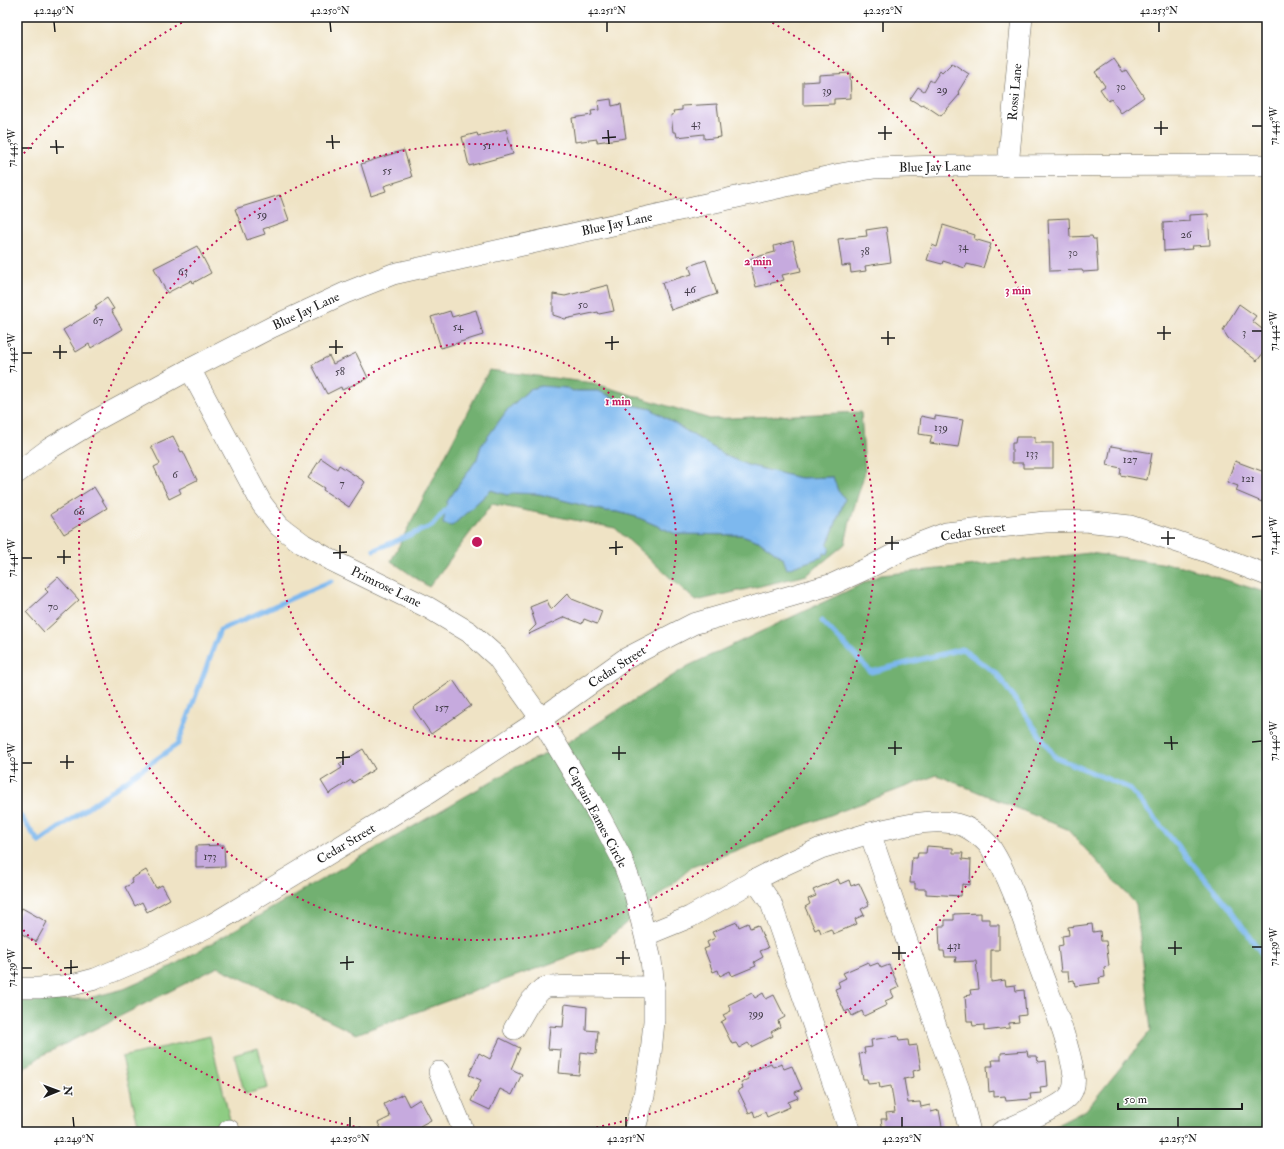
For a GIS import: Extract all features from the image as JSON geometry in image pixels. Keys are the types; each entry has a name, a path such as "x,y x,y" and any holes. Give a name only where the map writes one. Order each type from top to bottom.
{"street":[{"name":"Rossi Lane","path":"1008,166 1022,17"},
{"name":"Blue Jay Lane","path":"17,473 49,449 98,419 190,369 272,327 345,293 399,273 840,174 874,168 1151,164 1267,165"},
{"name":"Primrose Lane","path":"190,369 262,504 279,526 303,544 331,560 429,608 469,632 497,657 541,719"},
{"name":"Cedar Street","path":"17,988 72,986 95,979 149,956 213,924 430,792 541,719 625,659 693,624 833,584 904,549 946,533 1045,522 1085,521 1130,526 1205,551 1267,575"},
{"name":"Captain Eames Circle","path":"541,719 601,819 621,857 635,895 646,935 654,987 654,1021 651,1053 644,1096 636,1131"},
{"path":"646,935 690,917 786,864 822,848 870,833 915,823 953,823 970,829 990,846 1002,868 1020,912 1070,1055 1074,1076 1073,1087 1069,1096 1064,1101 1001,1132"},
{"path":"870,833 959,1089 970,1132"},
{"path":"756,880 771,903 850,1132"},
{"path":"514,1029 529,1003 542,988 576,986 654,987"},
{"path":"438,1072 464,1132"}],"green space":[{"path":"489,370 593,383 710,419 861,412 865,472 850,521 845,544 807,575 696,601 615,528 492,504 429,587 391,561","holes":["566,388 573,391 598,391 632,405 651,409 728,457 747,465 800,478 833,477 838,491 845,499 827,546 783,558 761,542 742,535 676,534 637,517 618,512 605,511 539,494 513,493 507,495 491,490 452,526 447,502 477,459 481,446 508,409 530,389"]},
{"path":"1090,553 1182,566 1267,593 1267,1132 1043,1132 1086,1110 1151,1030 1136,904 1067,829 937,775 692,867 599,946 356,1034 218,967 41,1056 17,1074 17,1000 85,999 124,989 160,973 516,767 557,749 688,666 881,575"},
{"path":"210,1036 231,1124 197,1132 140,1132 122,1057"},
{"path":"258,1048 268,1088 245,1094 234,1055"}],"water":[{"path":"541,386 566,388 573,391 598,391 632,405 651,409 728,457 747,465 800,478 833,477 838,491 845,499 827,546 830,547 828,554 824,553 822,557 787,569 783,558 761,542 742,535 676,534 637,517 618,512 605,511 539,494 513,493 507,495 491,490 452,526 443,524 447,502 477,459 481,446 508,409 530,389"}],"building":[{"path":"1114,59 1123,72 1126,70 1144,97 1121,113 1111,99 1108,101 1100,89 1105,86 1095,72"},
{"path":"952,63 969,74 958,92 960,94 941,116 923,104 922,106 910,99 918,87 924,91 930,80 933,82 940,71 942,73"},
{"path":"850,73 851,98 834,99 834,104 803,105 803,82 819,81 819,75"},
{"path":"611,99 612,106 621,104 626,138 597,142 597,139 575,142 572,118 592,115 591,111 599,110 598,101"},
{"path":"717,104 721,137 704,139 704,134 677,137 676,132 673,132 671,115 674,114 673,111 682,110 682,106"},
{"path":"506,129 513,154 469,166 462,137 477,133 478,136"},
{"path":"404,150 412,177 384,186 386,191 371,196 361,164"},
{"path":"280,195 289,220 263,229 265,234 247,240 235,209"},
{"path":"1208,214 1210,245 1192,246 1193,249 1164,251 1163,223 1189,221 1189,215"},
{"path":"1069,218 1070,237 1092,236 1093,239 1096,239 1098,271 1050,271 1048,219"},
{"path":"943,225 975,235 974,239 991,244 983,268 967,264 965,268 943,261 942,264 927,260 932,245 937,247"},
{"path":"886,227 891,262 865,266 866,271 851,273 850,265 842,266 838,239 867,236 866,230"},
{"path":"793,241 801,271 782,275 784,280 756,287 749,259 775,252 774,246"},
{"path":"197,246 211,273 193,283 192,280 167,293 154,268"},
{"path":"706,260 717,294 671,310 662,283 692,274 689,266"},
{"path":"608,285 614,311 599,314 598,312 565,319 553,315 553,294 565,296"},
{"path":"107,298 114,309 111,310 122,329 91,348 89,344 76,352 63,330 97,309 95,306"},
{"path":"1239,304 1256,316 1252,321 1267,333 1267,348 1257,361 1228,338 1223,330"},
{"path":"476,310 483,335 441,348 431,317 450,311 452,317"},
{"path":"356,353 368,378 342,390 341,387 327,394 312,365 329,356 333,364"},
{"path":"921,416 935,419 935,416 963,420 958,447 930,443 932,436 919,434"},
{"path":"173,436 181,452 183,451 197,480 179,489 181,493 169,499 154,467 160,464 151,446"},
{"path":"1016,437 1035,437 1035,443 1053,443 1053,468 1023,468 1023,463 1012,463 1012,443 1015,443"},
{"path":"1111,446 1152,453 1147,480 1120,475 1121,468 1107,465"},
{"path":"321,458 337,469 339,465 365,482 349,507 308,478"},
{"path":"1235,461 1267,473 1267,489 1262,502 1236,491 1238,486 1227,482"},
{"path":"94,487 107,508 64,534 51,514"},
{"path":"58,577 79,600 44,632 26,612 48,592 45,589"},
{"path":"568,593 572,599 602,611 597,624 584,619 582,624 565,617 529,634 528,633 536,625 530,607 547,600 551,610"},
{"path":"453,680 471,706 431,734 413,708"},
{"path":"363,749 375,769 353,783 351,780 329,794 321,781 342,768 339,764"},
{"path":"224,845 225,867 196,868 196,846"},
{"path":"927,846 953,848 953,853 963,853 962,859 971,860 970,885 962,884 961,896 926,894 926,889 915,889 915,883 910,883 912,858 917,858 918,853 926,853"},
{"path":"146,870 156,888 162,885 170,899 147,912 142,902 135,906 125,887 133,883 131,879"},
{"path":"838,879 840,884 849,880 851,886 859,883 869,905 861,909 864,915 855,919 857,924 833,934 831,929 821,933 819,928 815,930 805,907 810,904 808,899 816,896 813,890"},
{"path":"22,908 47,922 36,942 17,931 17,917"},
{"path":"981,913 981,919 990,919 990,925 999,925 999,950 991,950 991,982 1005,980 1006,986 1015,985 1016,991 1024,990 1026,1015 1018,1016 1019,1022 1009,1023 1009,1028 984,1031 984,1025 973,1026 972,1021 967,1021 965,996 971,995 970,990 979,989 976,961 955,962 956,957 945,957 944,951 940,951 939,926 945,926 945,920 954,920 954,914"},
{"path":"737,922 739,927 748,923 750,928 758,925 768,948 760,951 763,957 754,962 756,966 732,976 730,971 720,976 718,970 713,972 704,949 709,947 707,942 715,938 712,932"},
{"path":"1092,924 1093,932 1100,931 1101,941 1106,941 1109,966 1104,967 1105,977 1099,978 1100,983 1075,986 1074,980 1069,981 1068,972 1061,972 1058,946 1063,945 1062,936 1069,935 1068,927"},
{"path":"868,962 870,966 878,963 881,968 889,965 899,987 891,991 894,997 885,1001 887,1005 864,1016 862,1011 852,1016 849,1010 845,1012 835,989 840,987 838,982 846,978 843,973"},
{"path":"752,993 755,998 763,993 766,999 774,995 785,1017 778,1021 780,1027 771,1032 773,1036 751,1047 748,1043 739,1048 736,1043 732,1044 721,1022 726,1019 723,1015 731,1011 728,1005"},
{"path":"565,1004 587,1007 586,1030 598,1031 596,1054 581,1052 579,1075 559,1073 561,1050 548,1049 550,1026 563,1027"},
{"path":"898,1036 899,1041 908,1040 909,1046 917,1045 921,1069 913,1071 914,1077 904,1079 908,1103 920,1102 921,1107 930,1105 931,1112 939,1110 943,1132 883,1132 881,1119 887,1119 886,1113 895,1112 891,1086 880,1088 879,1083 868,1084 867,1079 863,1079 859,1054 865,1053 864,1048 872,1047 871,1040"},
{"path":"500,1038 520,1048 511,1069 522,1074 512,1095 500,1089 490,1110 471,1101 481,1080 469,1075 479,1053 490,1059"},
{"path":"1027,1051 1028,1056 1037,1056 1038,1062 1046,1061 1048,1086 1040,1087 1041,1093 1030,1094 1031,1099 1006,1101 1005,1096 994,1097 994,1091 989,1092 987,1066 993,1066 992,1060 1001,1060 1001,1053"},
{"path":"771,1063 773,1067 782,1064 784,1069 792,1066 802,1089 795,1092 798,1098 788,1102 790,1107 767,1117 765,1112 755,1117 753,1111 749,1113 738,1090 743,1088 741,1083 749,1079 747,1073"},
{"path":"403,1094 409,1106 420,1099 431,1120 420,1126 424,1132 383,1132 378,1123 390,1117 384,1104"}],"waterway":[{"path":"374,550 432,526 449,506"},
{"path":"17,811 39,842 178,744 220,630 331,581"},
{"path":"822,621 871,672 962,649 997,674 1055,757 1129,788 1228,906 1267,961"}]}
